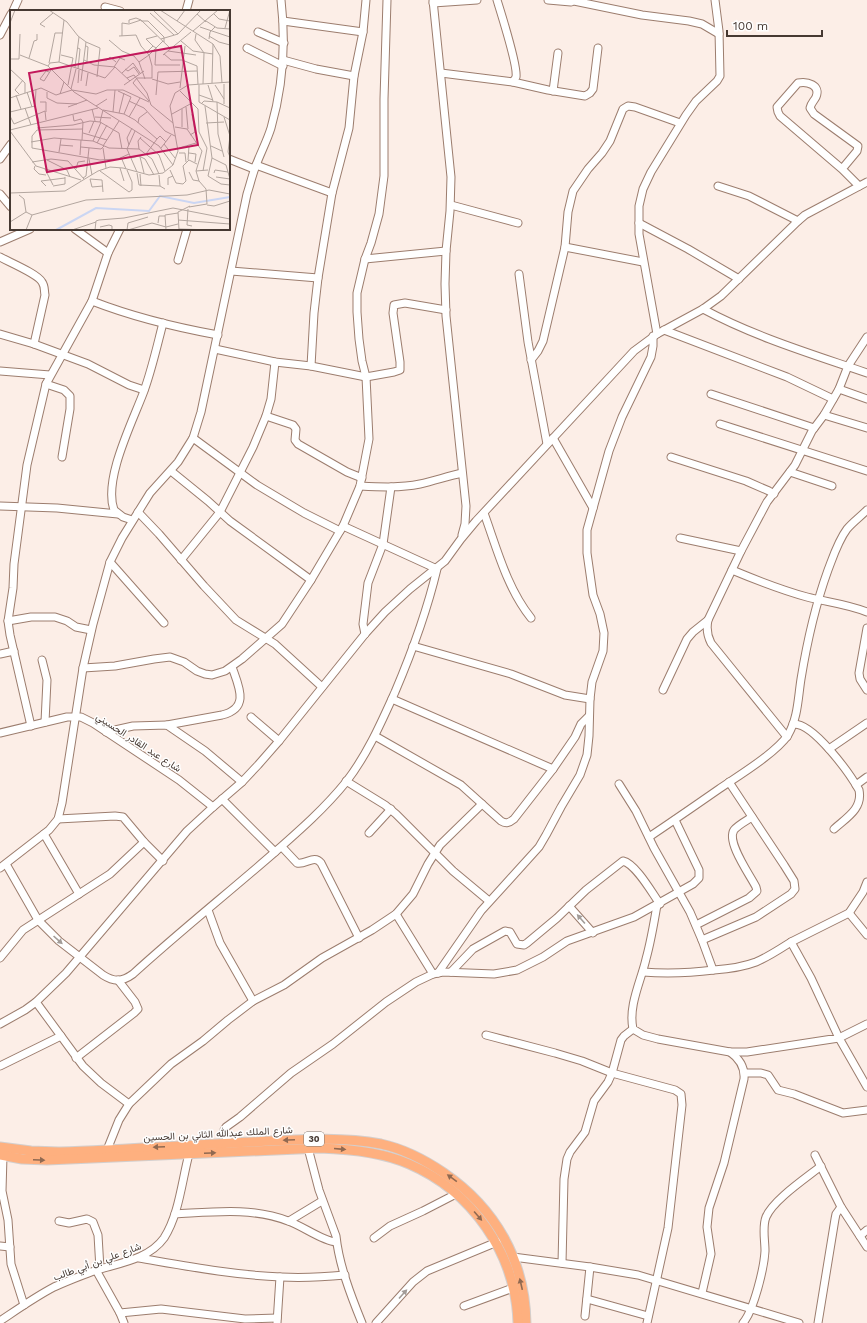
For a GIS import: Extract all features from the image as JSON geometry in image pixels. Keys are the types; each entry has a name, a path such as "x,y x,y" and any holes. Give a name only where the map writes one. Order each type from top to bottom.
{"main road":[{"name":"شارع الملك عبدالله الثاني بن الحسين","path":"91,1155 108,1150 322,1139 346,1140 383,1145 410,1153 445,1173 460,1184 478,1200 493,1220 504,1237 513,1257 523,1292 526,1323"},
{"name":"شارع الملك عبدالله الثاني بن الحسين","path":"1,1153 45,1152 91,1155 189,1154 308,1148 347,1150 395,1159 425,1172 456,1194 483,1222 497,1242 507,1265 517,1309 518,1323"}],"street":[{"path":"13,10 18,0"},
{"path":"186,10 189,0"},
{"path":"281,0 284,43 283,63 276,108 247,194 215,349 201,412 193,438 178,462 150,493 132,520 110,562 91,630 83,668 62,803 58,819 50,830 3,866 38,920 59,941 103,975 110,979 118,980 127,978 282,847 325,806 346,781 375,736 392,699 413,646 430,600 437,569"},
{"path":"311,366 314,313 318,278 332,193 349,128 354,76 363,32 366,0"},
{"path":"83,668 114,666 170,657 184,662 197,671 205,674 218,674 232,667 282,624 311,580 341,529 360,486 369,439 366,378 362,361 357,312 357,292 365,259 378,219 384,176 384,99 387,0"},
{"path":"461,539 465,524 466,506 446,310 445,284 446,251 451,205 451,177 433,2 477,0"},
{"path":"497,0 515,67 516,76 513,82"},
{"path":"548,0 574,0 642,15 689,20 702,24 720,34"},
{"path":"435,974 489,901 538,847 580,775 587,755 590,699 594,677 603,651 604,633 600,614 593,595 587,553 587,530 609,451 622,417 651,357 655,335 639,234 639,206 645,184 680,123 696,101 717,81 720,76 720,34 715,0"},
{"path":"105,6 117,10"},
{"path":"0,35 10,16"},
{"path":"283,21 363,32"},
{"path":"258,32 284,43"},
{"path":"247,48 283,63 354,76"},
{"path":"441,73 513,82 585,96 590,94 593,88 598,48"},
{"path":"553,91 558,53"},
{"path":"842,169 857,151 858,146 814,114 810,108 817,95 817,90 813,84 807,82 798,83 777,107 780,116 842,169 859,186"},
{"path":"532,360 543,341 565,247 568,212 573,190 610,141 623,109 628,106 634,107 680,123"},
{"path":"0,159 10,145"},
{"path":"230,159 332,193"},
{"path":"0,1024 36,1002 80,957 188,831 242,782 279,741 365,634 385,612 410,589 437,569 484,513 634,351 655,335 703,309 720,296 798,221 815,209 867,182"},
{"path":"718,186 749,196 798,221"},
{"path":"0,194 10,205"},
{"path":"451,205 518,224"},
{"path":"639,223 688,249 739,279"},
{"path":"0,242 28,230"},
{"path":"76,230 108,252"},
{"path":"31,726 8,621 27,465 46,384 92,301 108,252 119,230"},
{"path":"178,260 187,230"},
{"path":"565,247 644,262"},
{"path":"365,259 446,251"},
{"path":"0,257 34,275 41,280 44,286 45,295 34,344"},
{"path":"231,271 318,278"},
{"path":"519,274 547,444"},
{"path":"92,301 117,311 163,324 218,335"},
{"path":"215,349 275,362 311,366 366,378 400,370 393,313 394,306 405,303 446,310"},
{"path":"703,309 722,320 751,332 867,373"},
{"path":"118,514 114,510 111,495 115,472 125,436 144,390 163,324"},
{"path":"664,330 787,377 833,399"},
{"path":"0,334 34,344 88,364 129,385 144,390"},
{"path":"787,737 711,643 706,628 708,620 740,551 767,502 790,472 814,428 824,415 839,389 848,366 867,338"},
{"path":"182,560 220,512 253,447 266,416 271,399 275,362"},
{"path":"0,372 50,375"},
{"path":"46,384 64,390 70,396 70,409 62,457"},
{"path":"839,389 867,399"},
{"path":"711,394 814,428"},
{"path":"824,415 867,428"},
{"path":"266,416 295,426 295,440 298,444 347,472 362,478"},
{"path":"720,424 867,471"},
{"path":"193,438 240,473 276,497 341,529 383,544 437,569"},
{"path":"553,438 593,508"},
{"path":"671,457 746,481 769,490 774,494"},
{"path":"170,471 243,531 311,580"},
{"path":"790,472 832,486"},
{"path":"360,486 391,487 420,484 462,473"},
{"path":"365,634 363,624 368,583 383,544 391,487"},
{"path":"0,506 57,508 118,514 132,520"},
{"path":"649,836 730,782 773,750 787,737 793,724 796,712 810,629 818,599 831,562 841,540 851,525 867,510"},
{"path":"138,512 236,620 280,648 322,687"},
{"path":"484,513 513,592 531,618"},
{"path":"680,538 740,551"},
{"path":"110,562 164,623"},
{"path":"732,570 782,590 839,603 867,612"},
{"path":"8,621 31,617 55,617 67,621 76,627 91,630"},
{"path":"663,690 692,632 708,620"},
{"path":"867,628 859,673 860,679 867,690"},
{"path":"413,646 511,674 565,695 590,699"},
{"path":"0,654 14,650"},
{"path":"42,660 47,680 45,722"},
{"path":"106,732 132,726 167,725 229,713 237,708 240,696 232,667"},
{"path":"392,699 553,768"},
{"path":"375,736 461,785 501,821 506,823 510,822 553,768 575,737 581,724 589,716"},
{"name":"شارع عبد القادر الحسيني","path":"0,733 67,717 86,719 179,780 213,807"},
{"path":"251,717 279,741"},
{"path":"829,749 867,723"},
{"path":"793,724 802,725 829,749 856,785 860,794 858,806 834,829"},
{"path":"167,725 204,751 242,782"},
{"path":"856,785 867,777"},
{"path":"346,781 391,809 453,871 489,901"},
{"path":"702,940 756,917 794,892 795,889 794,881 730,782"},
{"path":"619,784 636,811 696,925 713,970"},
{"path":"222,799 275,852"},
{"path":"108,1150 119,1120 129,1104 171,1064 203,1041 253,1001 284,985 322,958 359,938 396,914 413,894 434,853 482,804"},
{"path":"369,833 391,809"},
{"path":"58,819 115,816 123,817 144,842 163,861"},
{"path":"696,925 749,898 756,891 756,887 738,854 732,839 733,831 752,817"},
{"path":"230,1143 224,1134 226,1127 240,1117 290,1073 333,1044 399,992 416,982 435,974 452,972 487,975 508,972 534,962 567,941 626,921 659,904 697,881 699,870 675,820"},
{"path":"44,834 79,894"},
{"path":"0,958 23,930 116,869 144,842"},
{"path":"282,847 297,863 305,863 314,858 319,859 322,862 359,938"},
{"path":"452,972 473,950 505,931 510,932 517,944 524,945 528,943 586,890 623,861 627,862 659,904 634,1007 632,1018 633,1029"},
{"path":"643,972 666,974 713,970 755,962 849,913 863,892 867,882"},
{"path":"569,906 592,933"},
{"path":"208,910 220,943 253,1001"},
{"path":"849,913 867,935"},
{"path":"396,914 435,974"},
{"path":"791,942 809,974 839,1038 867,1087"},
{"path":"76,1058 138,1009 135,1002 118,980"},
{"path":"36,1002 76,1058 101,1083 129,1104"},
{"path":"633,1029 643,1035 658,1039 730,1052 747,1052 839,1038 867,1024"},
{"path":"562,1263 564,1174 567,1159 570,1152 585,1132 594,1101 608,1082 624,1036 633,1029"},
{"path":"486,1035 555,1053 582,1061 612,1073 679,1091 682,1098 668,1228 647,1319 587,1299"},
{"path":"0,1066 61,1036"},
{"path":"702,1293 711,1254 707,1227 709,1208 724,1163 745,1073 741,1063 730,1052"},
{"path":"745,1073 761,1073 768,1075 778,1090 794,1094 843,1114 867,1110"},
{"path":"308,1148 322,1201 334,1233 345,1275 362,1323"},
{"path":"1,1153 2,1192 8,1220 13,1273 24,1305"},
{"name":"شارع علي بن أبي طالب","path":"0,1321 54,1288 98,1270 138,1257 150,1252 160,1244 168,1232 175,1214 189,1154"},
{"path":"815,1155 842,1207 867,1247"},
{"path":"743,1323 751,1308 763,1266 765,1252 764,1228 766,1216 774,1205 822,1166"},
{"path":"374,1238 390,1226 456,1194"},
{"path":"289,1221 322,1201"},
{"path":"818,1323 836,1214 842,1207"},
{"path":"175,1214 243,1212 266,1215 289,1221 328,1240 336,1242"},
{"path":"59,1221 69,1223 87,1219 93,1222 98,1235 98,1270 124,1323"},
{"path":"860,1236 867,1230"},
{"path":"376,1323 413,1282 427,1271 497,1242"},
{"path":"0,1246 10,1247"},
{"path":"138,1257 239,1273 280,1277 345,1275"},
{"path":"513,1257 638,1275 799,1323"},
{"path":"585,1316 590,1267"},
{"path":"120,1313 161,1309 245,1320 277,1321 280,1277"},
{"path":"464,1306 513,1288"}]}
